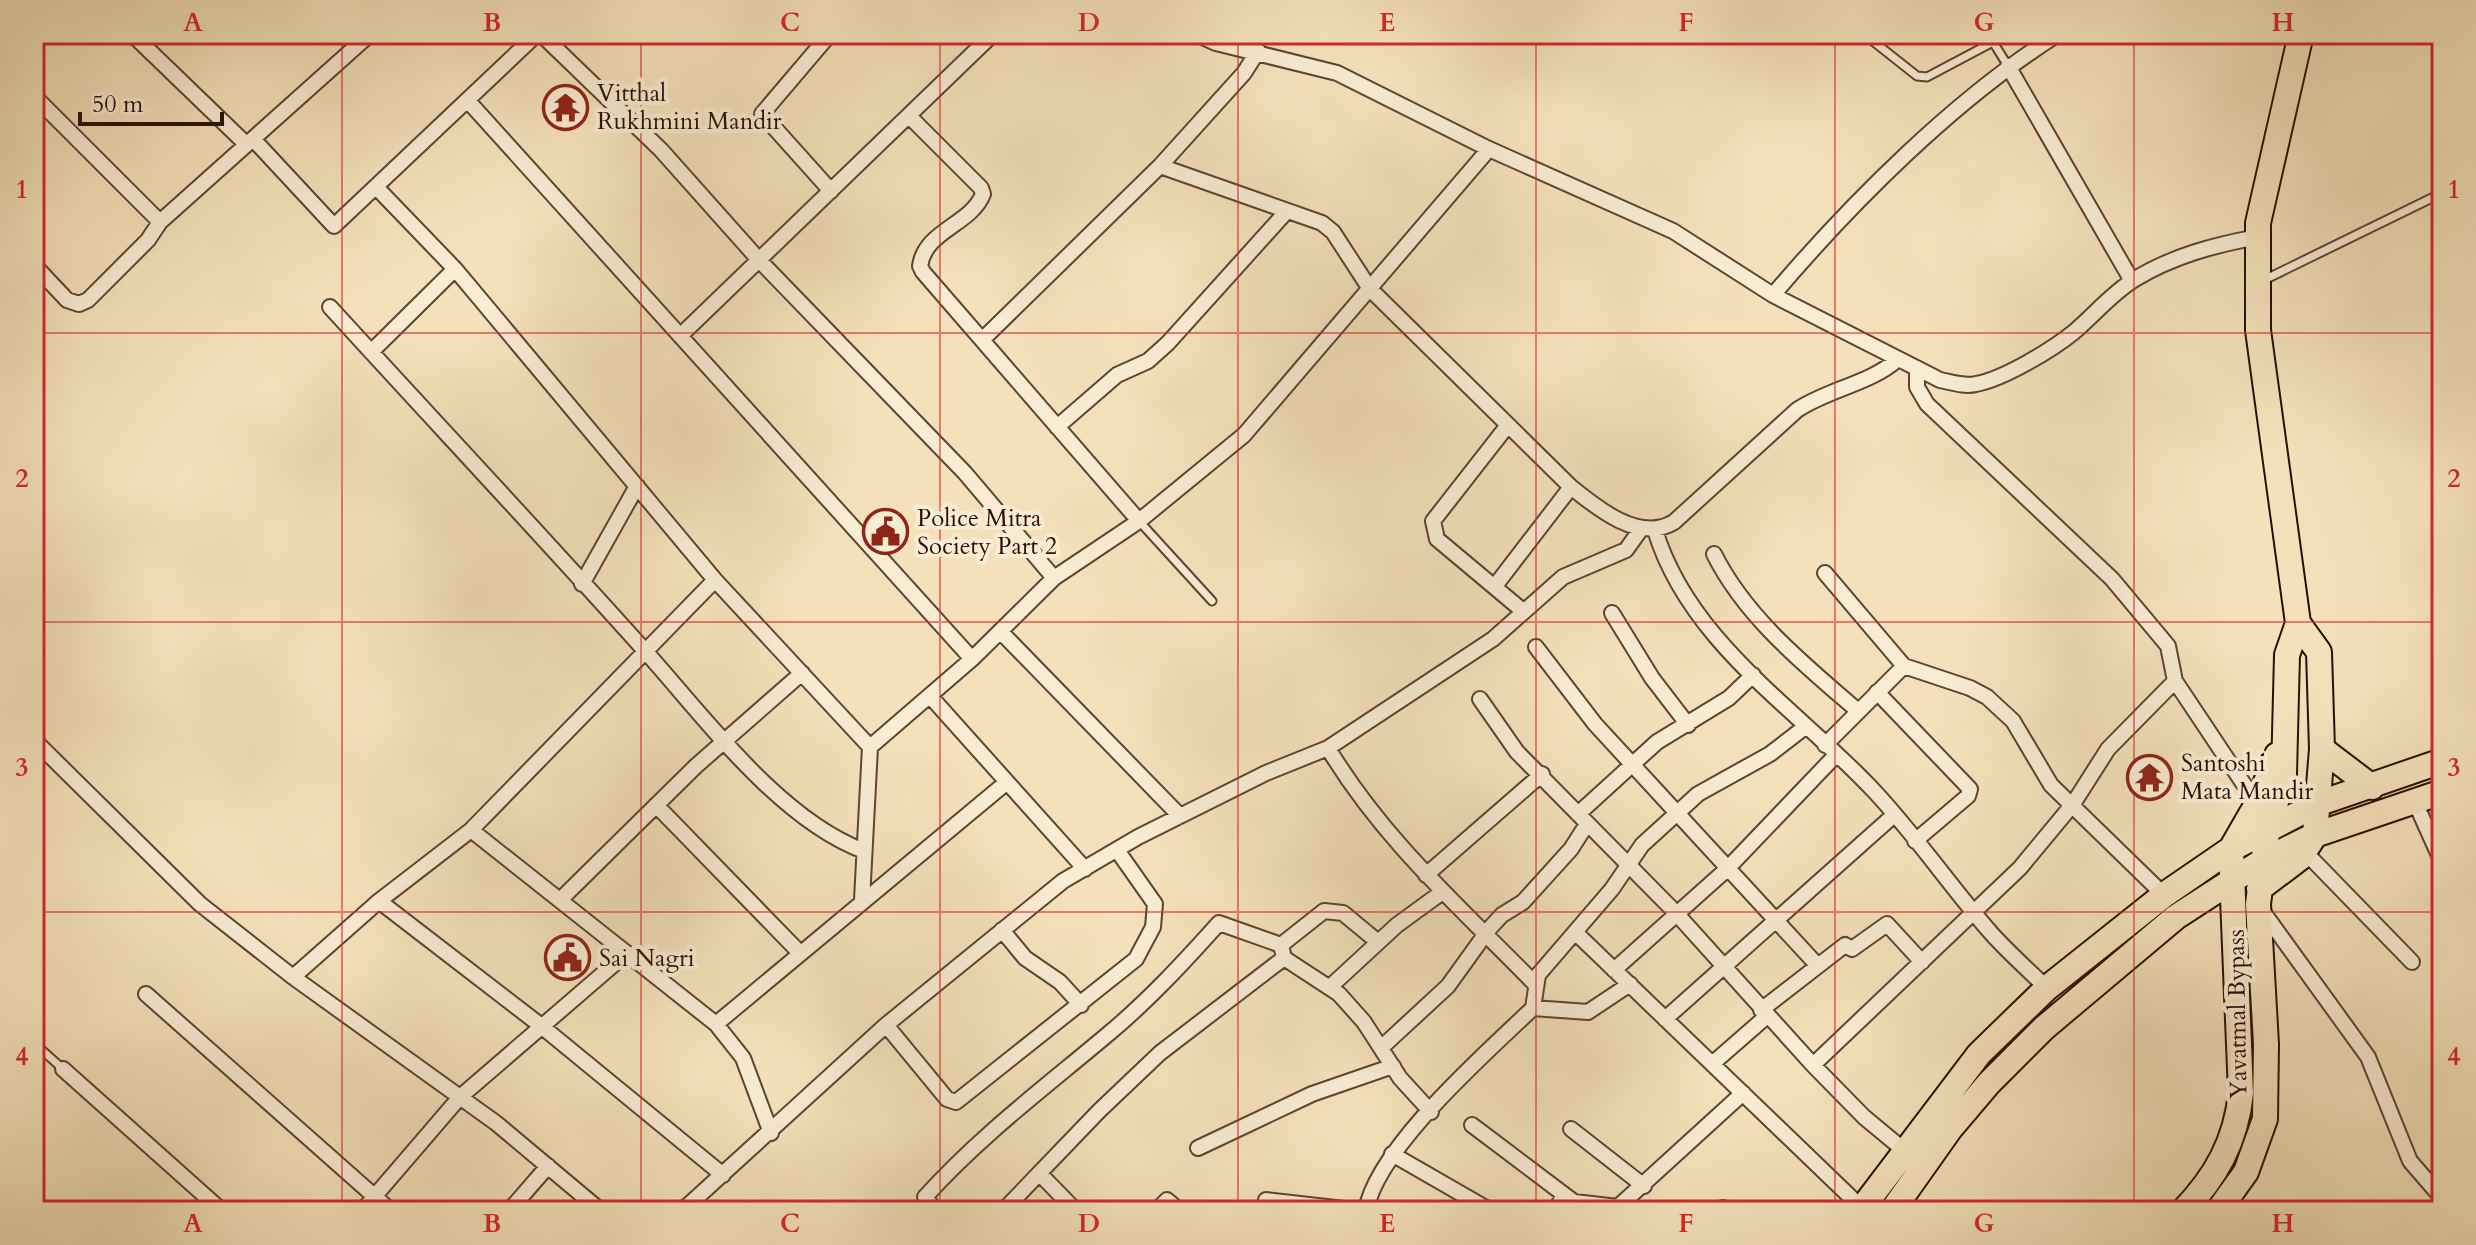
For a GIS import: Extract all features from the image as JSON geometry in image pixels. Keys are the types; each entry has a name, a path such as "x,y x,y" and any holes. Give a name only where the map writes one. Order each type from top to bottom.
{"main road":[{"path":"2259,897 2310,844 2322,749 2319,652 2298,623 2258,330 2258,223 2301,34"},
{"name":"Yavatmal Bypass","path":"2225,1209 2246,1172 2265,1119 2266,1044 2259,897 2261,862 2281,791 2287,655 2298,623"},
{"path":"2231,849 2257,804 2286,730"},
{"path":"2322,749 2372,787"},
{"path":"1863,1210 1979,1054 2047,988 2164,895 2231,849 2267,833 2317,804 2442,761"},
{"path":"1892,1211 1950,1129 1989,1083 2044,1028 2176,917 2261,862 2442,792"},
{"name":"Yavatmal Bypass","path":"2183,1211 2214,1173 2238,1124 2241,1093 2231,849"}],"street":[{"path":"132,34 250,142 334,226 539,34 661,150 760,261 965,473 1054,578"},
{"path":"830,34 762,114 831,191"},
{"path":"680,336 993,34"},
{"path":"1196,34 1216,43 1337,73 1489,149 1673,231 1773,295 1940,380 1960,384 1975,385 1989,379 2073,333 2132,281 2177,258 2215,245 2258,237"},
{"path":"1773,295 1818,242 2008,66 2058,34"},
{"path":"34,265 67,300 79,304 88,300 148,240 160,222 250,142 359,37"},
{"path":"982,340 1160,166 1244,73 1258,51"},
{"path":"2008,66 2132,281"},
{"path":"34,96 160,222"},
{"path":"469,102 972,659"},
{"path":"909,116 981,188 983,194 974,207 926,246 920,266 1139,521"},
{"path":"870,747 972,659 1054,578 1139,521 1244,435 1489,149"},
{"path":"1160,166 1315,220 1333,232 1370,289 1571,487 1598,507 1648,530 1670,571 1709,626 1753,675 1894,815 1972,910 2047,988"},
{"path":"377,188 455,269 715,580 870,747 862,900"},
{"path":"1057,427 1106,384 1148,361 1168,343 1287,211"},
{"path":"371,352 455,269"},
{"path":"330,307 647,653 721,742 799,811 845,844 864,851"},
{"path":"682,1211 886,1025 1063,881 1180,816 1266,773 1328,748 1475,651 1577,569 1626,550 1648,530 1674,522 1797,410 1815,398 1872,376 1898,359"},
{"path":"1917,368 1917,387 1927,404 2112,579 2168,646 2175,681 2257,804"},
{"path":"1508,425 1433,521 1437,539 1523,611"},
{"path":"582,584 637,486"},
{"path":"1495,586 1571,487"},
{"path":"1714,554 1725,575 1759,619 1858,711"},
{"path":"1825,573 1858,617 1904,666 1958,683 1987,697 2013,721 2044,774 2164,895"},
{"path":"293,977 379,901 471,830 715,580"},
{"path":"1612,613 1652,678 1688,725"},
{"path":"1000,631 1180,816"},
{"path":"1536,647 1630,764 1818,966"},
{"path":"1614,970 1675,912 1726,870 1830,750 1858,711 1904,666"},
{"path":"560,900 721,742 802,673"},
{"path":"1382,1047 1448,986 1502,915 1523,902 1571,849 1582,819 1630,764 1657,742 1729,698 1753,675"},
{"path":"1813,1065 1972,910 2020,868 2073,804 2108,749 2175,681"},
{"path":"1877,692 1970,789 1968,796 1915,841"},
{"path":"930,696 1085,869"},
{"path":"1480,699 1517,752 1675,912 1813,1065 1864,1117 1905,1151"},
{"path":"1266,1200 1364,1211 1369,1195 1392,1154 1533,1008 1538,975 1674,813 1729,774 1770,754 1805,727"},
{"path":"34,740 200,904 293,977 460,1097 601,1211"},
{"path":"1328,748 1348,781 1441,893 1535,984"},
{"path":"1426,875 1542,774"},
{"path":"716,1024 1007,782"},
{"path":"2415,802 2442,862"},
{"path":"656,805 799,952"},
{"path":"1665,1019 1894,815"},
{"path":"471,830 716,1024 743,1058 771,1133"},
{"path":"2310,844 2412,962"},
{"path":"886,1025 953,1102 1128,968 1156,916 1155,904 1117,850"},
{"path":"1331,986 1378,942 1441,893"},
{"path":"2259,897 2368,1057 2379,1077 2410,1161 2442,1198"},
{"path":"379,901 540,1025 723,1175"},
{"path":"1003,1211 1160,1053 1283,951 1324,911 1343,913 1378,942"},
{"path":"936,1211 925,1197 954,1164 1008,1115 1109,1033 1178,969 1219,923 1283,951 1331,986 1431,1112"},
{"path":"1712,1064 1818,966 1845,945 1852,949 1887,924 1922,962"},
{"path":"1002,930 1025,958 1060,982 1081,1005"},
{"path":"1576,933 1863,1210"},
{"path":"362,1211 460,1097 627,953"},
{"path":"1533,1008 1588,1012 1630,984"},
{"path":"146,994 391,1211"},
{"path":"1198,1148 1312,1094 1393,1066"},
{"path":"63,1069 222,1211"},
{"path":"1472,1125 1574,1202 1618,1207 1743,1093"},
{"path":"1571,1129 1644,1186"},
{"path":"1392,1154 1491,1211"},
{"path":"509,1211 548,1166"},
{"path":"1040,1174 1076,1211"},
{"path":"1555,1211 1564,1195"},
{"path":"1156,1211 1167,1200 1180,1211"},
{"path":"1709,1211 1723,1208 1731,1211"}],"lane":[{"path":"1864,34 1917,76 1927,77 1990,38 2008,66"},
{"path":"2258,282 2442,194"},
{"path":"1139,521 1212,601"},
{"path":"34,1043 63,1069"}],"place":[{"name":"Vitthal Rukhmini Mandir","path":"566,107"},
{"name":"Police Mitra Society Part 2","path":"886,532"},
{"name":"Santoshi Mata Mandir","path":"2150,777"},
{"name":"Sai Nagri","path":"568,958"}]}
